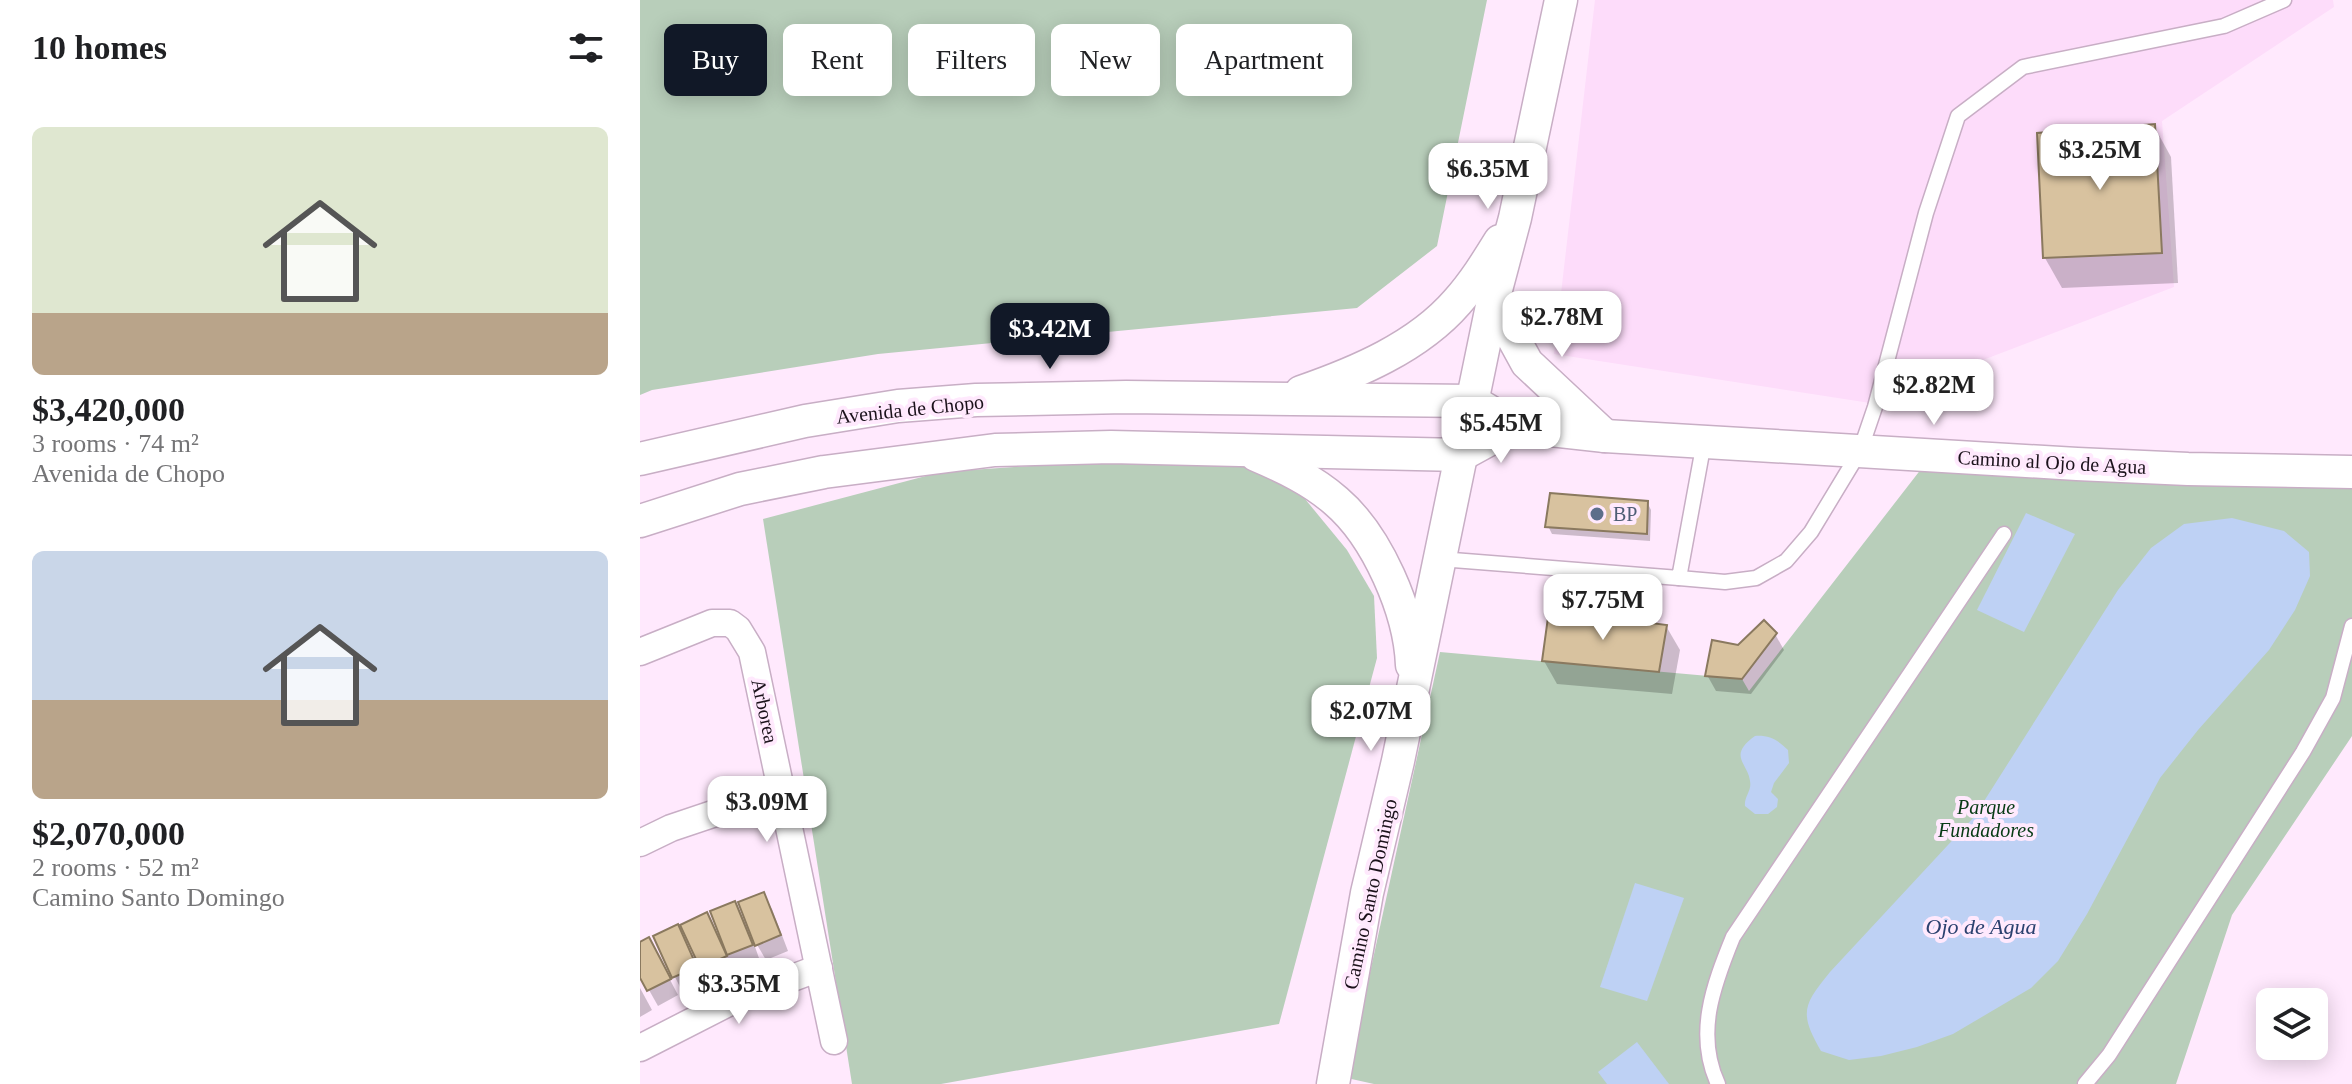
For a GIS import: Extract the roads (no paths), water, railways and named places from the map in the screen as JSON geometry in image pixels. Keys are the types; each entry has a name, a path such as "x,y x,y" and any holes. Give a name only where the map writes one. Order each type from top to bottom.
{"street":[{"name":"Camino Santo Domingo","path":"1333,1084 1367,893 1413,690 1493,301 1515,218 1561,0"},
{"path":"1278,400 1335,380 1388,355 1433,326 1456,304 1481,272 1515,218"},
{"path":"1493,301 1527,363 1605,436"},
{"name":"Avenida de Chopo","path":"640,459 805,421 898,406 976,400 1111,397 1472,401"},
{"name":"Camino al Ojo de Agua","path":"1472,401 1514,426 1605,436 2172,469 2351,475"},
{"path":"640,521 740,489 913,459 1009,450 1111,447 1461,455 1514,426"},
{"path":"1242,449 1283,466 1310,482 1338,502 1358,526 1376,553 1395,592 1411,654 1413,690"},
{"name":"Arborea","path":"640,652 712,623 730,623 738,629 752,652 834,1041"},
{"path":"640,843 671,828 781,791"},
{"path":"640,1048 734,1000 819,968"}],"lane":[{"path":"1439,559 1725,582 1756,578 1786,561 1811,532 1860,451 1875,407 1926,213 1958,116 2023,67 2224,26 2284,0"},
{"path":"1679,578 1704,442"},
{"path":"1718,1084 1709,1065 1705,1028 1715,980 1733,937 2004,534"},
{"path":"2085,1084 2109,1055 2303,752 2333,698 2352,626"}],"water":[{"path":"2026,513 2075,534 2024,632 1977,610"},
{"name":"Ojo de Agua","path":"2232,518 2284,531 2309,552 2310,576 2295,610 2269,650 2160,778 2087,914 2058,961 2031,988 1953,1034 1881,1056 1849,1060 1821,1051 1807,1018 1809,1001 1814,993 1974,817 2118,590 2151,548 2184,524"},
{"path":"1755,736 1773,739 1788,750 1789,763 1771,792 1778,799 1777,807 1768,814 1755,814 1745,806 1750,785 1741,754"},
{"path":"1635,883 1684,898 1647,1001 1600,987"},
{"path":"1637,1042 1669,1084 1607,1084 1598,1072"}],"place":[{"name":"BP","path":"1597,514"}],"park label":[{"name":"Parque Fundadores","path":"1986,818"}]}
